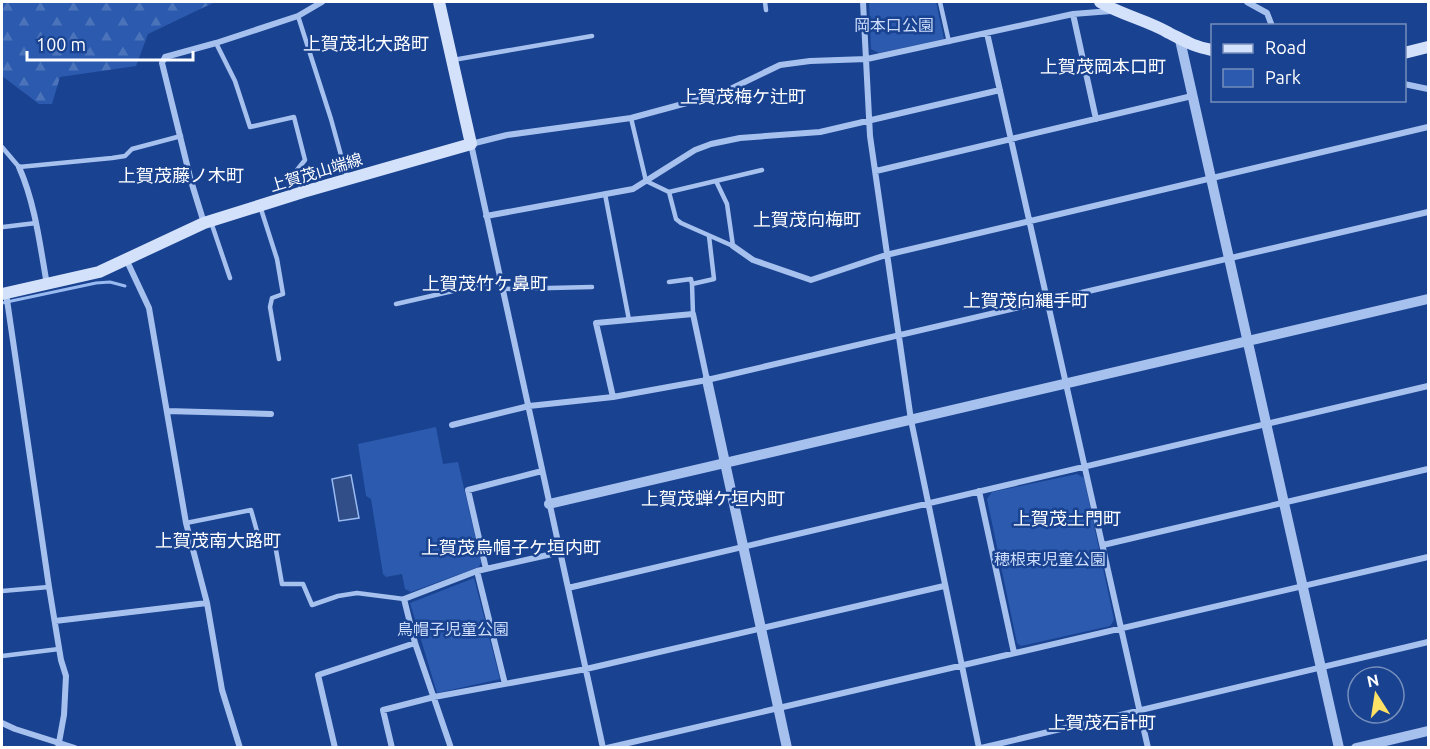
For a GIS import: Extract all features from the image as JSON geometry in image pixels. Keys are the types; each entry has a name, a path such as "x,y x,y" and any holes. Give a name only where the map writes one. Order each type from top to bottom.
{"main road":[{"path":"439,2 471,144"},
{"path":"1100,2 1114,11 1169,33 1195,47 1211,50"},
{"path":"1406,52 1428,47"},
{"name":"上賀茂山端線","path":"5,294 99,272 208,223 303,192 471,144"}],"street":[{"path":"208,223 181,136 162,63 165,57 298,16 322,2"},
{"path":"863,2 869,121 910,420 980,747 1428,642"},
{"path":"1247,2 1267,13 1271,24"},
{"path":"1114,11 1073,14 867,59 810,61 780,65 720,94 632,118 507,135 471,144 549,504 605,747 1428,557"},
{"path":"1073,14 1096,119"},
{"path":"987,33 1148,747"},
{"path":"1179,40 1339,747"},
{"path":"1406,84 1428,89"},
{"path":"486,216 633,189 694,150 711,144 740,138 820,132 1000,90"},
{"path":"876,171 1192,96"},
{"path":"733,246 753,260 811,280 886,255 1428,127"},
{"path":"19,167 36,224 47,285"},
{"path":"452,425 529,406 613,397 707,380 1428,212"},
{"path":"126,259 149,308 186,523 207,603 222,690 240,747"},
{"path":"5,294 49,587 66,684 64,715 58,746"},
{"path":"549,504 1428,299"},
{"path":"613,397 597,323 693,314 788,747"},
{"path":"568,588 1428,386"},
{"path":"167,411 271,414"},
{"path":"1103,545 1428,469"},
{"path":"486,569 468,490 542,471"},
{"path":"980,491 1014,653"},
{"path":"451,747 415,643 404,599 486,569 561,552"},
{"path":"477,572 505,684"},
{"path":"392,747 383,710 434,696 586,669 944,586"},
{"path":"55,621 207,603"},
{"path":"334,747 318,675 415,643"},
{"path":"2,723 58,746 75,747"},
{"path":"1356,747 1428,731"}],"lane":[{"path":"765,2 766,10"},
{"path":"940,2 949,42"},
{"path":"298,16 332,119 348,179"},
{"path":"452,60 592,36"},
{"path":"216,43 235,81 250,127 294,117 305,160 297,170 303,192"},
{"path":"632,118 646,181 669,192 762,170"},
{"path":"2,147 19,167 125,156 132,149 181,136"},
{"path":"716,181 727,204 733,246"},
{"path":"669,192 676,219 733,246"},
{"path":"605,194 628,320"},
{"path":"260,206 277,259 283,294 272,298 270,307 279,360"},
{"path":"208,223 230,278"},
{"path":"3,227 36,224"},
{"path":"692,284 714,279 709,236"},
{"path":"669,282 691,279 693,314"},
{"path":"396,304 501,280"},
{"path":"503,289 592,287"},
{"path":"186,523 251,510 258,536 273,533 282,584 303,584 312,605 338,596 357,593 404,599"},
{"path":"2,591 49,587"},
{"path":"2,656 59,649"}],"green space":[{"path":"2,2 215,2 148,34 136,66 60,77 52,104 39,104 2,76"},
{"name":"岡本口公園","path":"869,2 936,2 944,39 879,53 871,49"},
{"path":"436,427 443,464 458,462 481,562 479,567 411,592 405,589 402,574 386,577 383,574 371,499 366,496 358,444"},
{"name":"穂根束児童公園","path":"1077,474 1084,478 1114,620 1110,626 1021,646 1017,643 987,499 992,492"},
{"name":"鳥帽子児童公園","path":"474,578 500,679 437,693 410,603"}],"shaded area":[{"path":"351,475 359,518 339,521 332,479"}],"waterway":[{"path":"2,303 96,283 110,282 125,286"}],"district":[{"name":"上賀茂北大路町","path":"366,43"},
{"name":"上賀茂岡本口町","path":"1103,66"},
{"name":"上賀茂梅ケ辻町","path":"743,96"},
{"name":"上賀茂藤ノ木町","path":"181,175"},
{"name":"上賀茂向梅町","path":"807,219"},
{"name":"上賀茂竹ケ鼻町","path":"485,283"},
{"name":"上賀茂向縄手町","path":"1026,300"},
{"name":"上賀茂蝉ケ垣内町","path":"713,498"},
{"name":"上賀茂土門町","path":"1067,518"},
{"name":"上賀茂南大路町","path":"218,540"},
{"name":"上賀茂烏帽子ケ垣内町","path":"511,547"},
{"name":"上賀茂石計町","path":"1102,722"}]}
